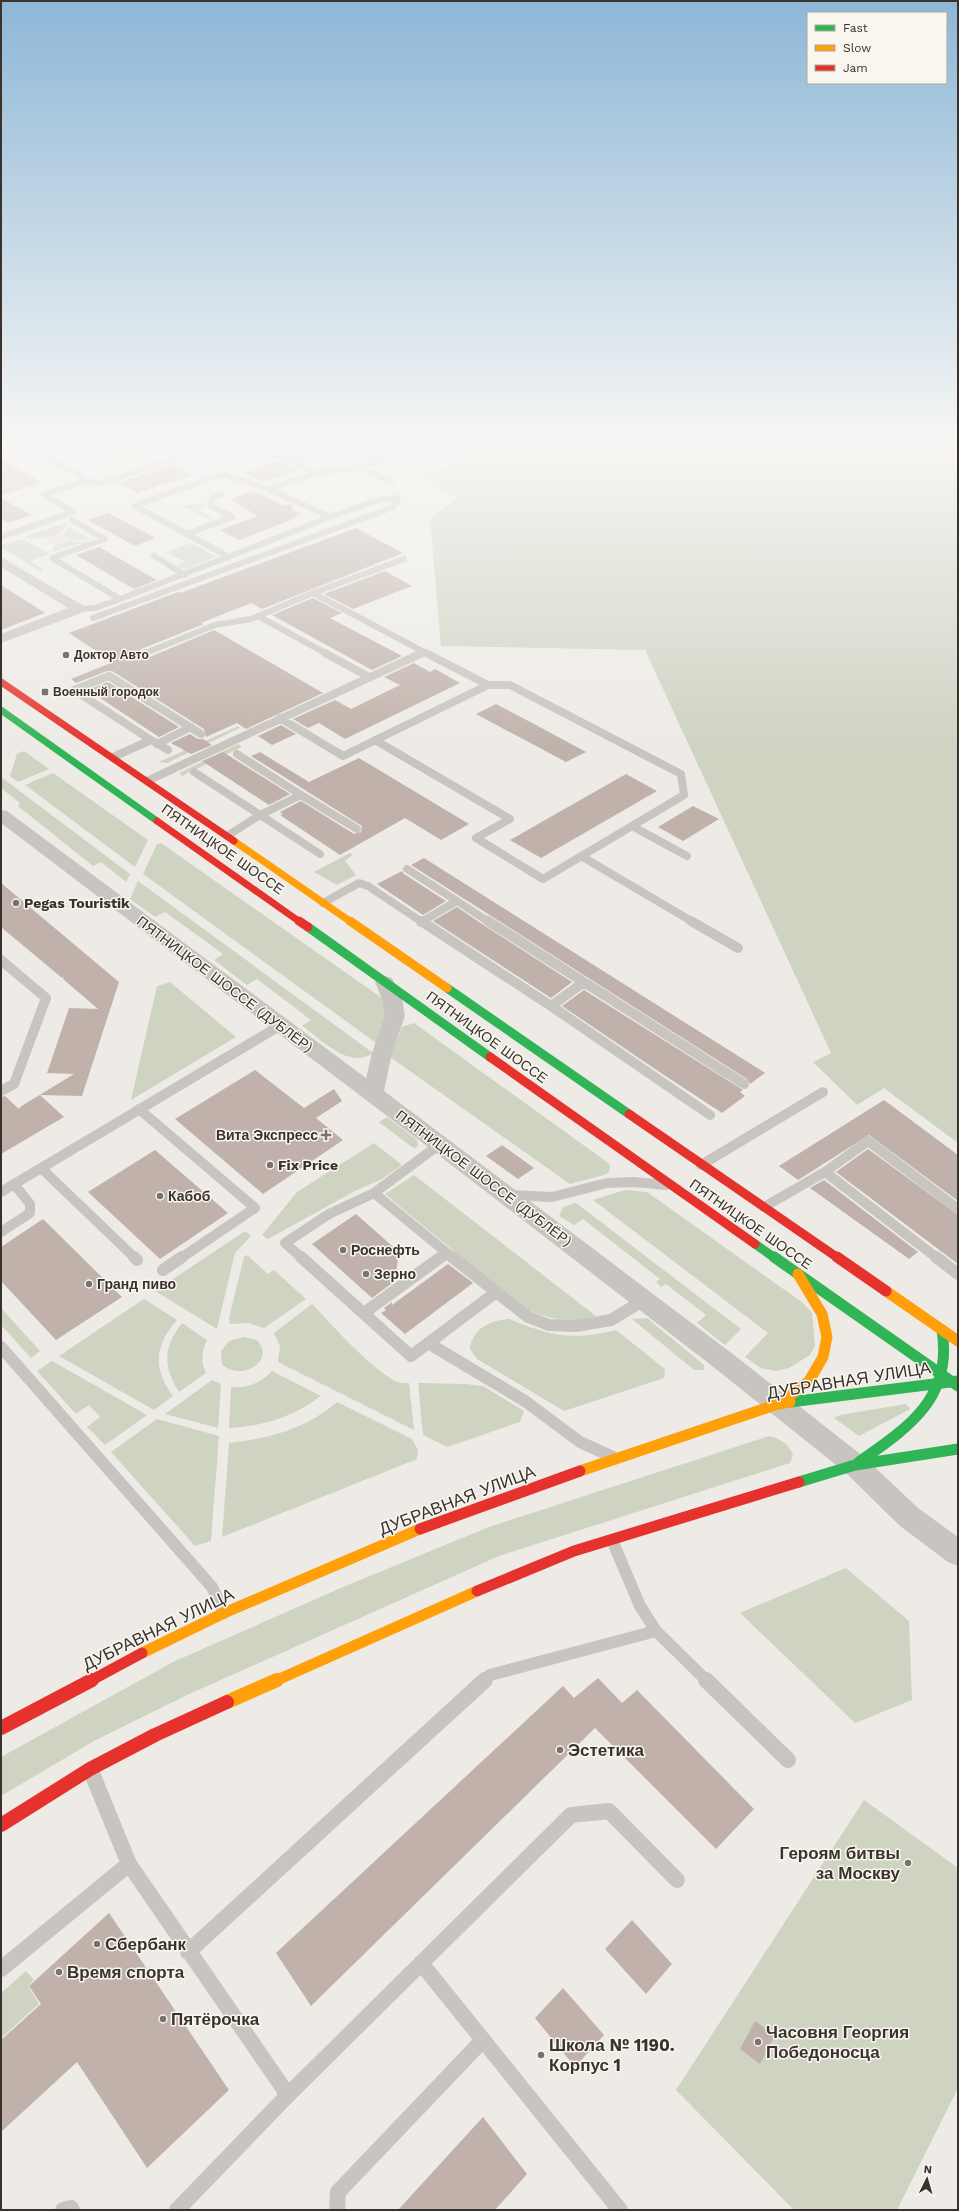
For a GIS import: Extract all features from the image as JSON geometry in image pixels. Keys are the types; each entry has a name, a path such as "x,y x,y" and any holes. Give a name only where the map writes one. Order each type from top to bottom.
{"main road":[{"name":"ПЯТНИЦКОЕ ШОССЕ","path":"1,682 113,757 958,1341"},
{"name":"ПЯТНИЦКОЕ ШОССЕ","path":"1,710 671,1185 956,1383"},
{"path":"778,1404 809,1381 824,1357 827,1337 822,1314 798,1274"},
{"name":"ДУБРАВНАЯ УЛИЦА","path":"942,1330 952,1348 956,1383"},
{"name":"ДУБРАВНАЯ УЛИЦА","path":"1,1728 98,1675 224,1613 428,1525 615,1458 778,1404 956,1383"},
{"name":"ДУБРАВНАЯ УЛИЦА","path":"855,1465 925,1416 940,1398 956,1383"},
{"name":"ДУБРАВНАЯ УЛИЦА","path":"1,1825 90,1769 205,1711 397,1625 511,1576 574,1551 855,1465 958,1449"}],"street":[{"path":"1,561 79,609"},
{"path":"1,639 79,609"},
{"name":"ПЯТНИЦКОЕ ШОССЕ (ДУБЛЁР)","path":"1,815 440,1144 644,1300 855,1465 909,1517 958,1553"},
{"path":"373,1094 382,1053 395,1016 392,999 385,982"}],"lane":[{"path":"93,543 52,558 120,599"},
{"path":"204,543 229,557"},
{"path":"79,609 96,608 185,575 264,543"},
{"path":"93,618 296,543"},
{"path":"154,556 185,575"},
{"path":"143,654 215,625 258,616 313,593 404,559"},
{"path":"313,593 488,685"},
{"path":"258,616 369,677"},
{"path":"147,781 424,652"},
{"path":"168,750 74,690 109,676 201,734"},
{"path":"280,718 343,756 375,740 488,685 510,685 682,774 684,795 543,879 476,838 510,819 375,740"},
{"path":"113,757 191,727"},
{"path":"237,754 357,829"},
{"path":"194,772 320,854"},
{"path":"227,836 260,815 301,794"},
{"path":"632,826 687,856"},
{"path":"581,856 738,948"},
{"path":"407,868 744,1084"},
{"path":"323,903 359,883 368,886 551,1006 710,1115"},
{"path":"421,922 457,901"},
{"path":"1,960 46,998 14,1084 1,1091"},
{"path":"551,1006 584,982"},
{"path":"1,1192 281,1025"},
{"path":"702,1165 823,1092"},
{"path":"139,1110 255,1208 162,1270"},
{"path":"764,1207 825,1172 868,1141 958,1209"},
{"path":"440,1144 374,1193 329,1214 286,1243 411,1356 494,1293"},
{"path":"41,1168 137,1260"},
{"path":"825,1172 958,1274"},
{"path":"506,1195 552,1197 607,1183 634,1182 671,1185"},
{"path":"1,1232 30,1213 30,1204 14,1184"},
{"path":"374,1193 494,1293 528,1317 556,1325 576,1326 611,1320 644,1300"},
{"path":"364,1313 447,1253"},
{"path":"428,1343 525,1401 580,1442 615,1458"},
{"path":"1,1347 212,1587 224,1613"},
{"path":"612,1540 640,1606 656,1631 788,1760"},
{"path":"188,1952 490,1675 656,1631"},
{"path":"90,1769 129,1864 188,1952 288,2095"},
{"path":"177,2210 288,2095 571,1815 609,1811 677,1880"},
{"path":"1,1969 129,1864"},
{"path":"421,1963 620,2210"},
{"path":"337,2210 338,2192 483,2040"},
{"path":"63,2210 71,2208 72,2210"}],"green space":[{"path":"8,543 31,543 50,554 30,561 44,570 41,572 1,547 1,545"},
{"path":"60,543 82,543 51,552 56,544"},
{"path":"191,543 215,557 187,569 180,568 177,565 185,562 167,552"},
{"path":"432,543 958,543 958,1143 884,1088 857,1105 813,1062 831,1053 645,650 441,646"},
{"path":"238,726 240,728 167,763 159,762"},
{"path":"238,744 242,747 182,776 179,773"},
{"path":"24,751 49,769 18,782 10,776 17,754"},
{"path":"53,773 148,840 135,867 25,785"},
{"path":"1,777 130,874 126,882 101,862 93,866 18,806 20,803 1,788"},
{"path":"161,843 389,1003 379,1045 143,874 157,844"},
{"path":"350,853 353,855 345,861 356,875 337,885 314,872"},
{"path":"138,881 373,1053 364,1057 354,1058 336,1051 326,1045 302,1026 311,1020 257,979 247,985 214,960 223,954 165,912 155,917 130,899"},
{"path":"170,982 236,1037 131,1100 157,986"},
{"path":"414,1023 607,1162 610,1165 609,1172 604,1175 570,1184 390,1057 402,1027"},
{"path":"387,1117 417,1140 418,1145 416,1148 412,1147 379,1122"},
{"path":"374,1143 402,1165 382,1179 355,1191 268,1239 262,1235 297,1192"},
{"path":"414,1175 596,1316 577,1320 558,1319 521,1307 385,1194"},
{"path":"625,1190 647,1192 803,1303 812,1313 815,1346 810,1355 789,1368 776,1371 761,1368 745,1357 768,1333 593,1200"},
{"path":"576,1203 741,1329 725,1345 697,1323 706,1315 666,1284 661,1287 656,1282 660,1279 583,1219 574,1225 559,1216 563,1207"},
{"path":"245,1231 251,1236 235,1253 217,1329 155,1291"},
{"path":"247,1255 268,1274 274,1270 306,1299 264,1328 248,1323 230,1324 229,1318 244,1257"},
{"path":"144,1299 177,1320 164,1339 160,1348 159,1358 159,1367 162,1376 166,1386 173,1396 154,1410 59,1356"},
{"path":"312,1304 364,1357 387,1376 397,1382 409,1383 414,1430 278,1362 280,1346 274,1333"},
{"path":"1,1308 40,1351 31,1358 1,1325"},
{"path":"647,1318 704,1365 704,1370 694,1370 632,1319"},
{"path":"509,1319 550,1333 562,1335 587,1335 616,1330 665,1369 664,1378 564,1411 477,1359 470,1349 474,1336 483,1327 495,1321"},
{"path":"182,1323 207,1340 202,1356 206,1373 179,1392 170,1374 167,1357 171,1340"},
{"path":"243,1337 257,1340 262,1348 262,1356 259,1362 246,1370 237,1371 229,1369 222,1364 221,1351 229,1341"},
{"path":"52,1361 147,1415 105,1445 87,1427 100,1417 89,1405 76,1414 37,1371"},
{"path":"272,1371 321,1396 300,1410 278,1419 266,1423 229,1428 231,1387 249,1386 259,1382"},
{"path":"212,1380 221,1384 218,1428 165,1414"},
{"path":"418,1383 483,1386 524,1411 520,1422 447,1447 423,1435"},
{"path":"337,1402 412,1439 418,1450 417,1459 222,1537 229,1443 258,1439 286,1431 313,1419"},
{"path":"906,1404 910,1409 859,1436 834,1418 840,1415"},
{"path":"157,1419 219,1436 211,1541 195,1546 111,1452"},
{"path":"769,1436 781,1440 789,1447 793,1455 790,1463 499,1556 187,1695 94,1741 1,1796 1,1757 173,1662 343,1587 489,1527"},
{"path":"846,1568 909,1621 912,1700 855,1723 740,1613"},
{"path":"864,1800 958,1868 958,2088 897,2210 794,2210 676,2090"},
{"path":"26,1971 34,1980 28,1986 39,2004 1,2038 1,1993"}],"shaded area":[{"path":"47,543 64,543 61,544"}],"building":[{"path":"130,543 142,543 135,546"},
{"path":"315,543 385,543 403,553 262,609 251,603 201,623 204,624 141,649 138,653 140,658 145,659 214,630 323,693 246,729 237,723 206,737 204,729 112,671 107,671 76,683 71,679 113,662 69,633 178,592 180,593"},
{"path":"99,547 157,580 134,589 76,555"},
{"path":"385,571 412,586 353,609 324,594"},
{"path":"1,585 45,613 1,630"},
{"path":"313,598 342,613 330,618 402,656 372,670 272,615"},
{"path":"414,663 430,672 435,669 460,683 345,739 319,723 308,728 293,719 335,700 351,709 400,685 384,677"},
{"path":"108,682 179,727 159,737 88,690"},
{"path":"496,704 586,752 566,762 476,714"},
{"path":"281,725 296,734 272,745 258,736"},
{"path":"190,734 198,739 203,739 212,745 191,754 171,743"},
{"path":"223,752 290,794 269,805 202,761"},
{"path":"260,752 309,782 359,758 469,824 441,840 405,818 340,855 280,815 283,814 280,812 301,801 354,834 361,832 362,826 251,756"},
{"path":"626,774 657,791 541,858 510,840"},
{"path":"693,806 719,819 683,841 658,827"},
{"path":"424,858 765,1073 750,1084 747,1079 411,865"},
{"path":"402,871 404,874 446,901 423,915 377,884"},
{"path":"1,883 119,982 82,1096 40,1095 64,1117 1,1154 1,1097 5,1096 19,1109 20,1107 74,1074 47,1073 69,1008 98,1009 63,979 64,977 62,978 1,927"},
{"path":"457,907 572,982 551,998 433,921"},
{"path":"584,990 743,1090 740,1092 745,1096 722,1113 562,1006"},
{"path":"255,1070 304,1108 334,1089 342,1101 316,1118 343,1140 263,1194 175,1119"},
{"path":"884,1100 958,1155 958,1201 869,1135 798,1180 779,1166"},
{"path":"502,1145 534,1168 518,1179 486,1156"},
{"path":"868,1149 958,1215 958,1264 836,1172"},
{"path":"155,1150 228,1213 160,1259 88,1192"},
{"path":"824,1180 918,1252 909,1259 810,1188"},
{"path":"356,1214 399,1252 395,1281 372,1298 312,1244"},
{"path":"43,1219 122,1297 56,1340 1,1281 1,1247"},
{"path":"448,1264 473,1283 405,1334 381,1313 386,1310 384,1308 392,1302 392,1305"},
{"path":"598,1678 622,1703 637,1690 754,1809 716,1849 595,1728 311,2006 276,1953 563,1686 574,1698"},
{"path":"109,1913 229,2090 147,2168 77,2062 1,2132 1,2040 41,2004 29,1986"},
{"path":"632,1920 672,1964 646,1994 605,1949"},
{"path":"563,1988 604,2035 575,2067 535,2018"},
{"name":"Часовня Георгия Победоносца","path":"755,2021 775,2035 760,2064 740,2049"},
{"path":"483,2117 527,2174 495,2210 398,2210"}],"traffic: fast":[{"path":"1,710 157,821"},
{"path":"308,927 490,1057"},
{"path":"447,988 629,1114"},
{"path":"755,1244 958,1386"},
{"path":"859,1462 903,1429 928,1402 937,1387 943,1370 945,1349 942,1330"},
{"path":"790,1402 958,1381"},
{"path":"799,1482 855,1465 958,1449"}],"traffic: slow":[{"path":"234,841 447,988"},
{"path":"779,1404 809,1381 823,1357 827,1337 822,1314 798,1274"},
{"path":"886,1291 958,1341"},
{"path":"580,1471 778,1404 790,1402"},
{"path":"142,1653 224,1613 420,1529"},
{"path":"227,1702 477,1591"}],"traffic: jam":[{"path":"1,682 234,841"},
{"path":"157,821 308,927"},
{"path":"490,1057 755,1244"},
{"path":"629,1114 886,1291"},
{"path":"420,1529 580,1471"},
{"path":"477,1591 574,1551 799,1482"},
{"path":"1,1728 142,1653"},
{"path":"1,1825 90,1769 155,1735 227,1702"}],"place":[{"name":"Доктор Авто","path":"66,655"},
{"name":"Военный городок","path":"45,692"},
{"name":"Pegas Touristik","path":"16,903"},
{"name":"Вита Экспресс","path":"326,1135"},
{"name":"Fix Price","path":"270,1165"},
{"name":"Кабоб","path":"160,1196"},
{"name":"Роснефть","path":"343,1250"},
{"name":"Зерно","path":"366,1274"},
{"name":"Гранд пиво","path":"89,1284"},
{"name":"Эстетика","path":"560,1750"},
{"name":"Героям битвы за Москву","path":"908,1863"},
{"name":"Сбербанк","path":"97,1944"},
{"name":"Время спорта","path":"59,1972"},
{"name":"Пятёрочка","path":"163,2019"},
{"name":"Часовня Георгия Победоносца","path":"758,2042"},
{"name":"Школа № 1190. Корпус 1","path":"541,2055"}]}
